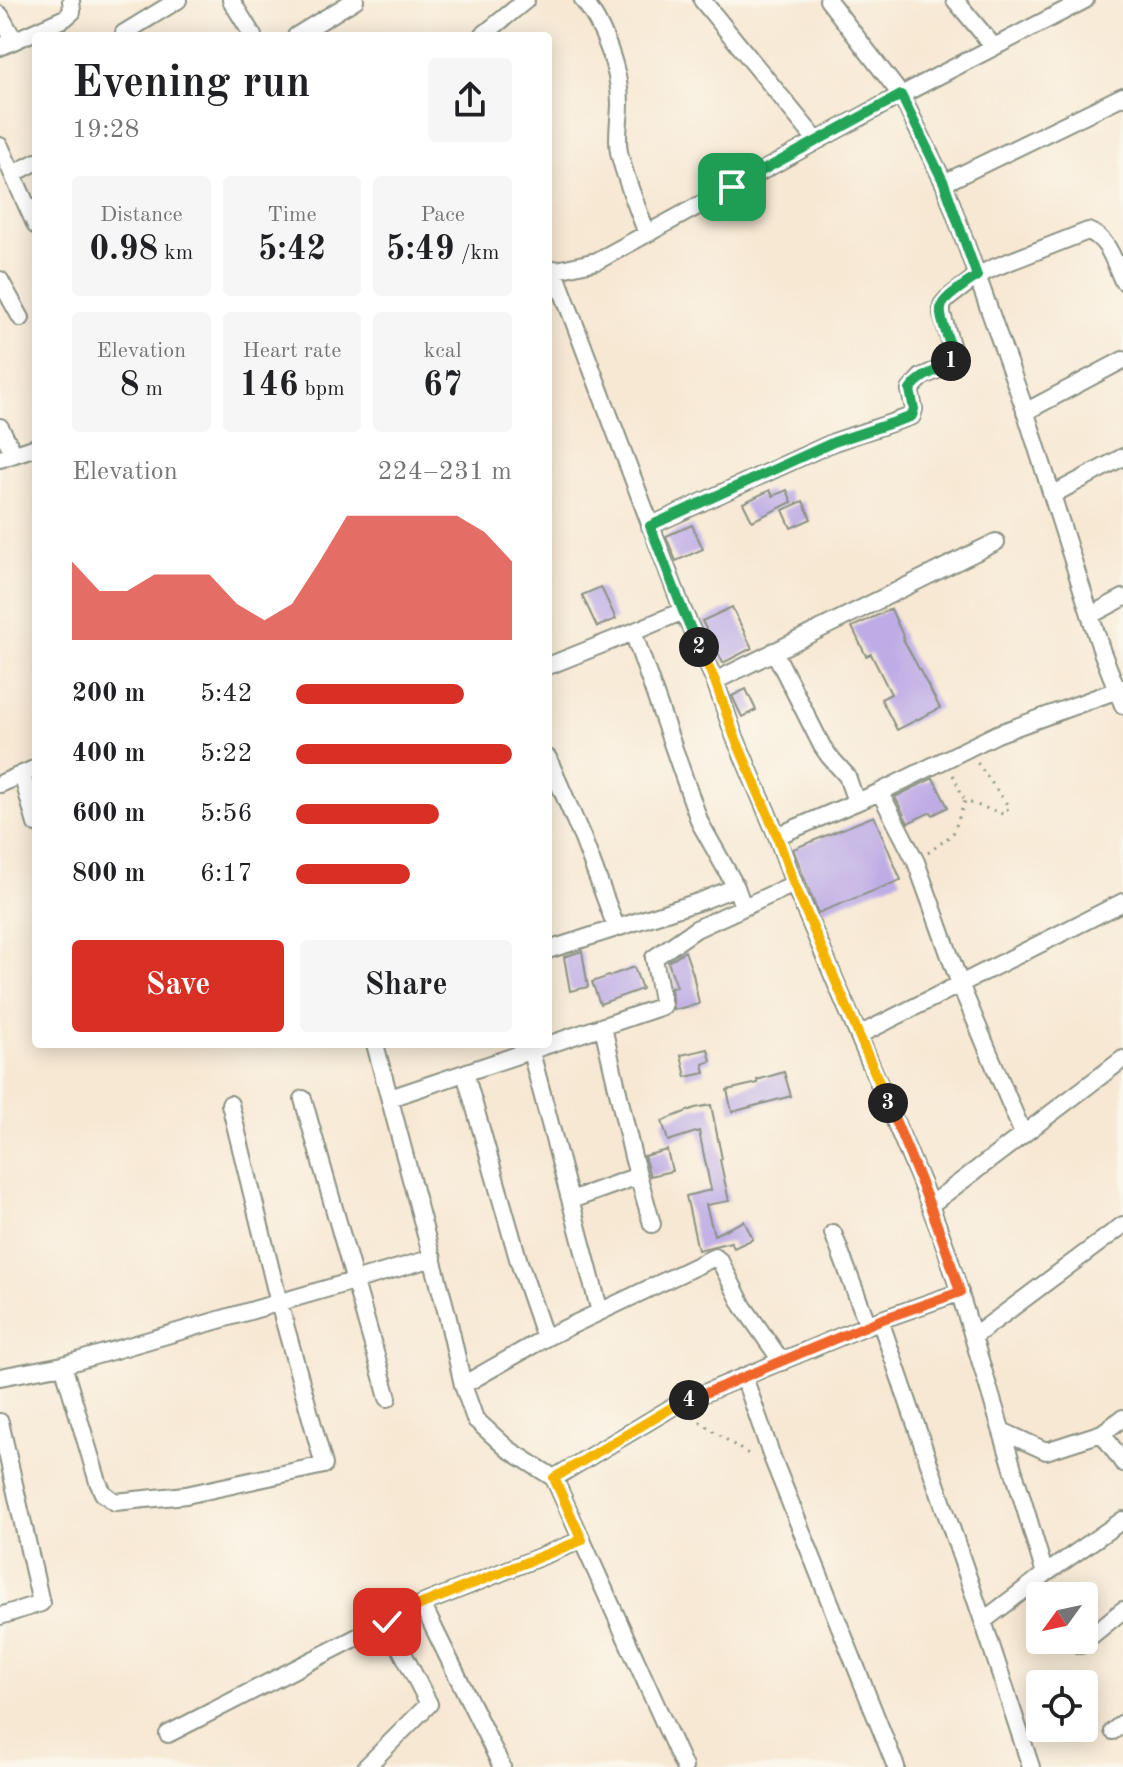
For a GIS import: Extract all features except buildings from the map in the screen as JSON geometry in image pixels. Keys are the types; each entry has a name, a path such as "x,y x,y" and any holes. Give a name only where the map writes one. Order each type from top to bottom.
{"street":[{"path":"34,32 72,12 71,0"},
{"path":"126,32 178,0"},
{"path":"231,0 251,32"},
{"path":"303,32 355,0"},
{"path":"487,32 526,0"},
{"path":"583,0 603,34 617,78 620,100 619,153 647,234"},
{"path":"702,0 817,141"},
{"path":"777,836 880,792 997,734 1032,720 1121,695 944,183 901,95 828,0"},
{"path":"955,0 994,47"},
{"path":"552,270 597,261 901,95 1085,0"},
{"path":"0,15 7,44 32,33"},
{"path":"944,183 1123,96"},
{"path":"0,146 32,215"},
{"path":"13,174 32,164"},
{"path":"650,526 834,442 912,416 914,409 910,390 914,383 949,365 952,358 942,305 977,276 1088,231 1099,235 1107,245 1123,281"},
{"path":"552,273 683,611 715,681 794,884 930,1205 960,1292 1045,1574"},
{"path":"0,280 21,318"},
{"path":"1025,412 1123,360"},
{"path":"0,427 7,457 32,448"},
{"path":"1052,495 1123,457"},
{"path":"715,681 996,542"},
{"path":"1091,615 1123,598"},
{"path":"552,664 683,611"},
{"path":"633,632 700,823 736,887 743,907"},
{"path":"774,651 822,746 847,776 856,802"},
{"path":"552,767 616,927"},
{"path":"0,784 29,771 32,794"},
{"path":"880,792 916,862 960,984 1023,1134"},
{"path":"552,1042 663,1006 654,958 696,929 794,884"},
{"path":"552,949 736,887"},
{"path":"859,1035 1123,902"},
{"path":"603,1027 652,1224"},
{"path":"376,1048 433,1258 463,1385 475,1419 508,1449 554,1478 684,1767"},
{"path":"390,1098 531,1048 600,1312"},
{"path":"930,1205 1123,1059"},
{"path":"465,1073 519,1262 545,1338"},
{"path":"303,1099 388,1398"},
{"path":"63,1365 98,1482 103,1493 115,1502 186,1495 324,1465 279,1303 230,1104"},
{"path":"571,1200 638,1176"},
{"path":"973,1337 1123,1225"},
{"path":"833,1233 874,1322 983,1621 1031,1767"},
{"path":"463,1385 545,1338 715,1257 743,1306 782,1362"},
{"path":"0,1377 63,1365 433,1258"},
{"path":"554,1478 676,1405 874,1322 960,1292"},
{"path":"744,1377 772,1457 896,1767"},
{"path":"1002,1431 1046,1451 1102,1433 1123,1418"},
{"path":"0,1422 41,1603 0,1616"},
{"path":"1102,1433 1123,1463"},
{"path":"983,1621 1123,1520"},
{"path":"168,1734 422,1604 582,1540"},
{"path":"422,1604 502,1767"},
{"path":"1098,1630 1123,1610"},
{"path":"366,1767 429,1704 387,1622"}],"path":[{"path":"945,761 965,801 1003,814 1009,807 967,749"},
{"path":"916,862 953,834 965,801"},
{"path":"676,1405 743,1451 756,1457 772,1457"}],"route":[{"path":"387,1622 422,1604 582,1540 554,1478 676,1405 880,1320 960,1292 923,1187 794,884 715,681 683,611 650,526 834,442 912,416 914,409 910,390 914,383 949,365 952,358 942,305 977,276 944,183 901,95 732,187"}]}
